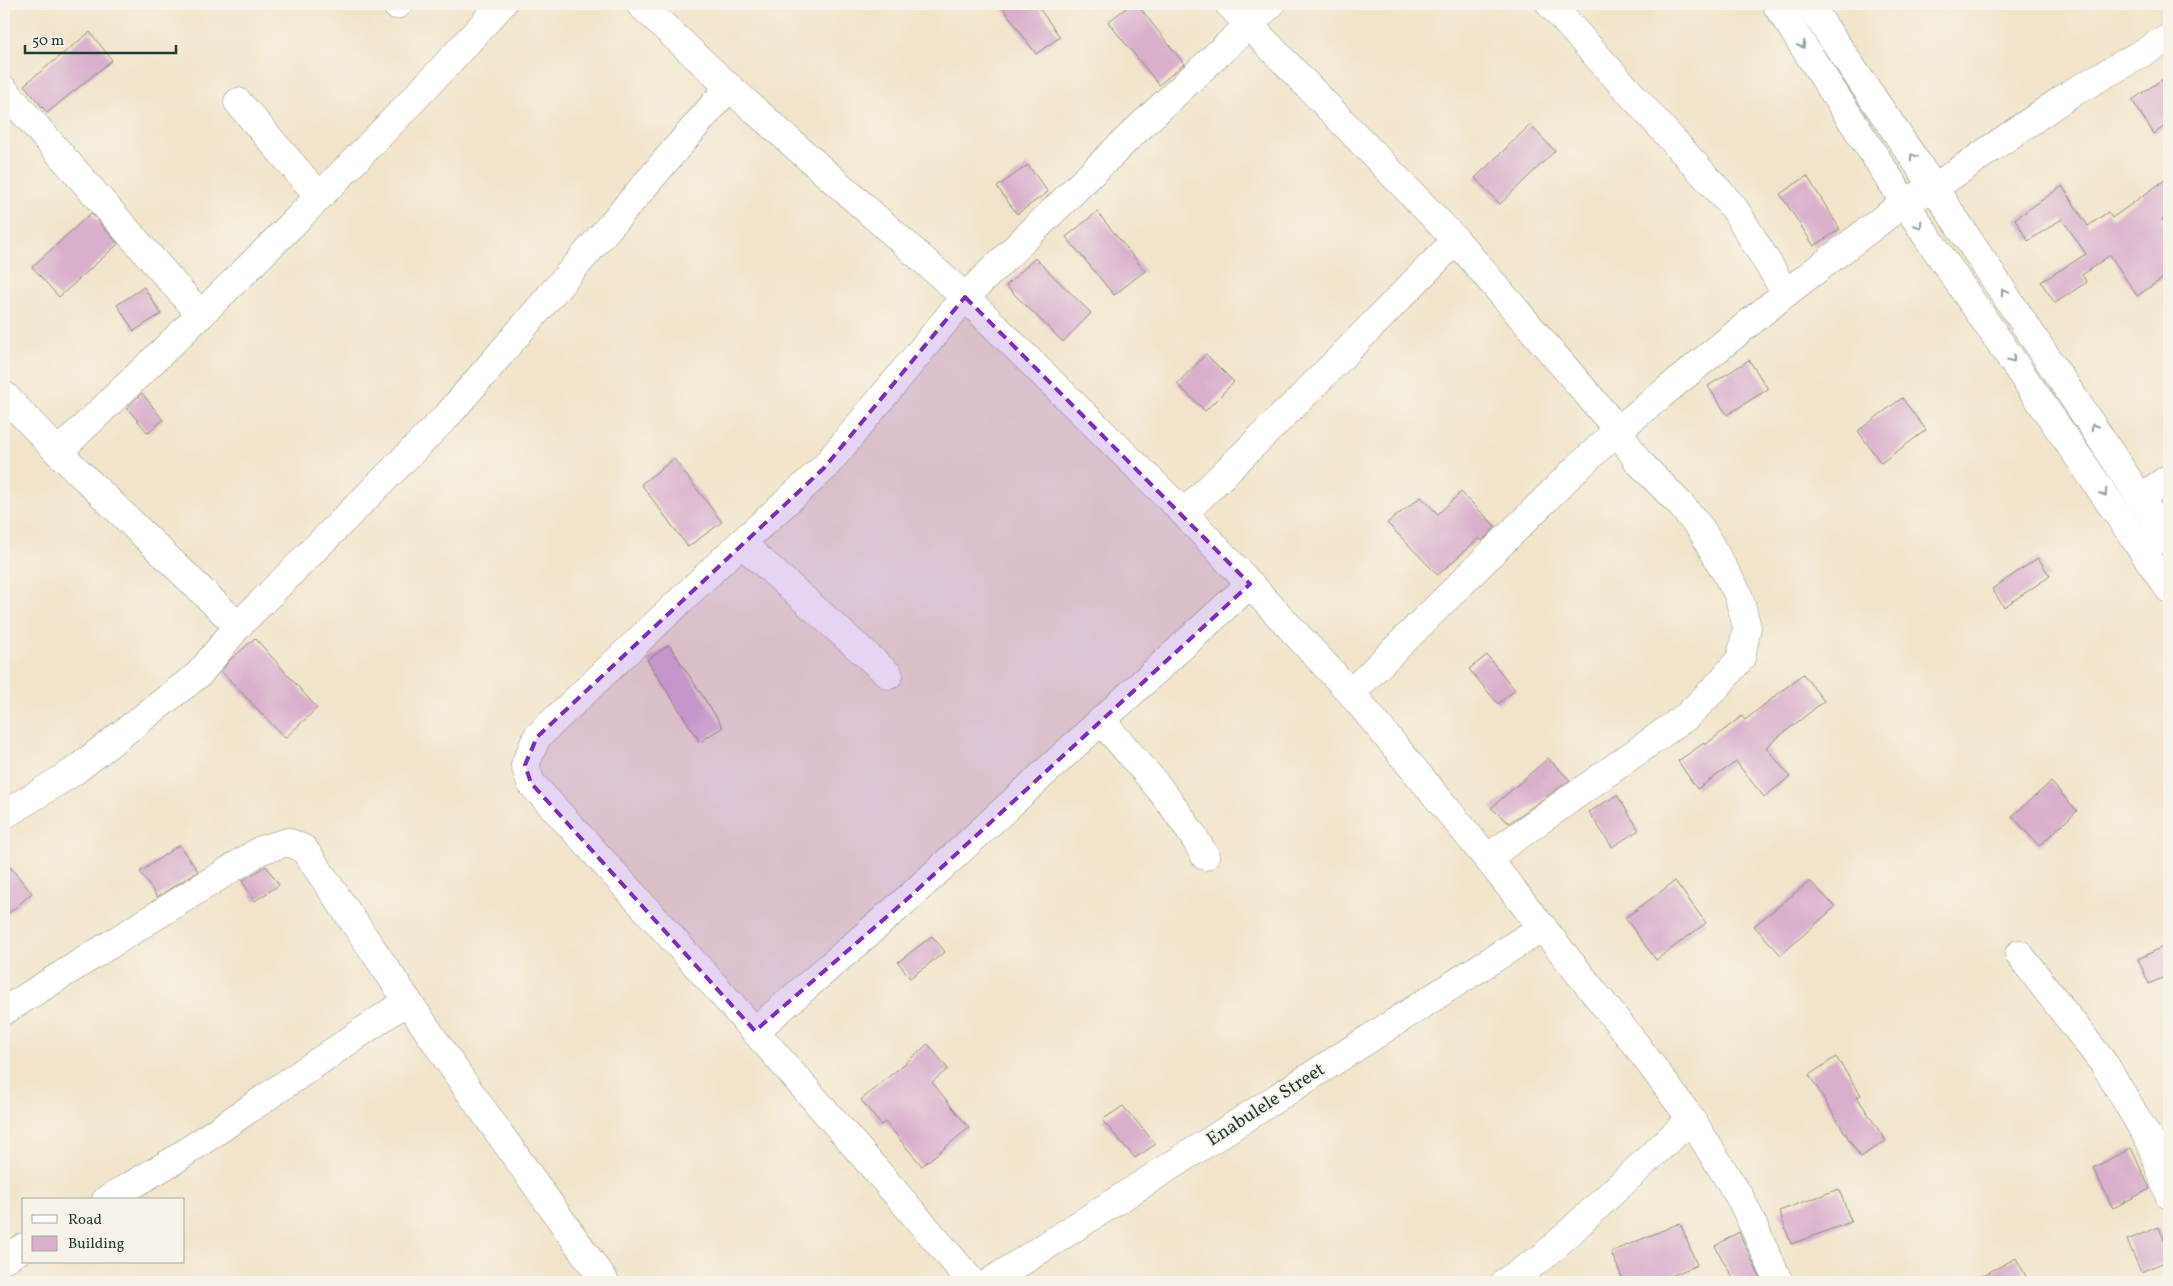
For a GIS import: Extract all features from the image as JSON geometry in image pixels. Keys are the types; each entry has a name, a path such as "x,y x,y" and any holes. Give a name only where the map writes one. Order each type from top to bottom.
{"main road":[{"path":"58,452 201,315 438,75 502,4"},
{"path":"640,4 729,87 965,297 1184,513 1351,693 1638,1046 1691,1119 1742,1201 1779,1282"},
{"path":"1229,4 1456,240 1618,430 1637,460 1681,505 1701,530 1738,594 1746,627 1741,658 1719,684 1687,716 1487,858"},
{"path":"972,1282 654,916 531,782 525,765 537,737 741,543 824,468 965,297 1127,139 1271,4"},
{"path":"1550,4 1734,208 1786,293"},
{"path":"1776,4 1905,202 2169,589"},
{"path":"1809,4 2169,541"},
{"path":"1351,693 1570,475 1618,430 1786,293 1905,202 1934,188 2070,94 2169,38"},
{"path":"4,815 73,772 199,674 238,626 448,415 729,87"},
{"path":"4,90 201,315"},
{"path":"238,102 318,196"},
{"path":"1184,513 1300,399 1456,240"},
{"path":"4,395 58,452 238,626"},
{"path":"2141,497 2169,478"},
{"path":"741,543 889,674"},
{"path":"755,1031 905,901 1250,584"},
{"path":"1101,721 1160,787 1188,825 1205,856"},
{"path":"4,1011 261,850 288,842 304,849 407,1001 605,1282"},
{"name":"Enabulele Street","path":"990,1282 1543,927"},
{"path":"2019,954 2104,1065 2150,1142 2169,1195"},
{"path":"109,1198 173,1161 407,1001"},
{"path":"1505,1282 1543,1257 1691,1119"},
{"path":"4,1258 22,1248"}],"highlighted area":[{"path":"965,297 1250,584 905,901 755,1031 531,783 525,765 537,737 824,468"}],"building":[{"path":"1000,4 1036,4 1060,37 1036,54"},
{"path":"1131,4 1137,4 1184,64 1159,85 1108,22"},
{"path":"90,32 112,60 47,113 24,85"},
{"path":"2169,75 2169,123 2154,134 2132,100"},
{"path":"1530,125 1555,151 1500,204 1475,178"},
{"path":"1028,165 1048,192 1017,214 997,187"},
{"path":"1807,176 1840,229 1814,246 1780,194"},
{"path":"2169,177 2169,214 2162,219 2169,230 2169,274 2137,296 2110,255 2082,275 2087,282 2055,303 2041,282 2086,254 2062,219 2028,241 2015,219 2062,186 2088,226 2108,212 2112,218"},
{"path":"1097,212 1145,271 1114,295 1066,237"},
{"path":"91,213 118,244 59,297 32,267"},
{"path":"1035,258 1091,313 1063,342 1006,286"},
{"path":"144,287 161,314 134,331 117,305"},
{"path":"1206,354 1234,382 1205,411 1177,384"},
{"path":"1749,360 1768,389 1727,415 1708,386"},
{"path":"142,393 163,420 148,433 127,408"},
{"path":"1902,398 1926,430 1881,463 1858,431"},
{"path":"674,459 722,522 688,547 641,484"},
{"path":"1461,492 1496,527 1482,541 1479,538 1438,575 1387,523 1421,497 1438,514"},
{"path":"2038,558 2050,576 2004,607 1992,589"},
{"path":"255,638 317,708 285,738 221,671 230,660"},
{"path":"669,645 723,727 700,742 647,660"},
{"path":"1487,655 1515,690 1498,704 1469,669"},
{"path":"1803,674 1824,701 1766,747 1790,777 1764,797 1736,762 1697,789 1678,761 1704,743 1705,745 1742,716 1745,720"},
{"path":"1548,758 1570,780 1509,823 1491,808"},
{"path":"2051,782 2077,811 2039,846 2012,816"},
{"path":"1617,795 1639,830 1612,847 1589,812"},
{"path":"179,845 198,871 157,897 140,872"},
{"path":"4,860 32,893 4,917"},
{"path":"266,866 279,885 255,901 242,881"},
{"path":"1675,881 1706,923 1656,960 1625,918"},
{"path":"1810,881 1835,907 1781,955 1754,926"},
{"path":"932,936 945,952 910,978 898,962"},
{"path":"2169,944 2169,975 2149,984 2138,959"},
{"path":"928,1044 948,1069 932,1082 969,1128 922,1166 885,1122 881,1125 861,1100"},
{"path":"1836,1057 1861,1095 1857,1097 1886,1141 1860,1157 1809,1075"},
{"path":"1123,1106 1156,1144 1135,1158 1102,1120"},
{"path":"2131,1148 2150,1189 2113,1208 2093,1168"},
{"path":"1839,1189 1851,1222 1791,1244 1779,1211"},
{"path":"1680,1223 1697,1265 1657,1282 1624,1282 1611,1252"},
{"path":"2159,1227 2169,1252 2169,1260 2141,1272 2127,1240"},
{"path":"1739,1232 1762,1282 1735,1282 1715,1246"},
{"path":"2016,1258 2029,1282 1970,1282"}]}
